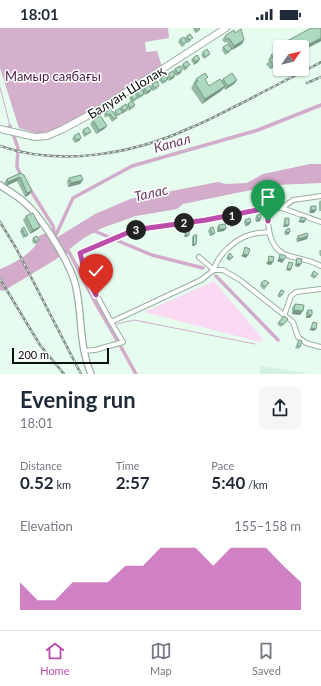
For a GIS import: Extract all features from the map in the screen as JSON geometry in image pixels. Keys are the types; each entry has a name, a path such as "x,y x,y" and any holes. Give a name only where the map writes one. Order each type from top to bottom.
{"main road":[{"name":"Балуан Шолақ","path":"0,129 35,137 47,136 63,129 100,109 226,28"},
{"path":"0,185 25,202 35,212 65,262 75,283 83,351 91,374"}],"street":[{"path":"282,208 293,200 321,196"},
{"path":"268,208 270,232 274,245 282,253 306,259 321,266"},
{"path":"83,351 95,350 123,342 110,322 85,273 80,253 102,242 134,230 206,220 268,208 282,208 321,222"},
{"path":"110,322 200,280 214,270 215,265 220,259 245,236 270,232"},
{"path":"199,257 214,270 229,273 285,313 293,322 298,337 306,343 321,347"},
{"path":"285,313 291,296 296,292 321,289"}],"shaded area":[{"path":"310,164 321,164 321,183 276,185 183,204 177,209 136,216 102,228 84,238 55,260 4,291 0,290 0,269 30,252 38,242 39,236 48,232 56,238 95,214 130,199 218,182 226,184 247,183 263,174"},
{"path":"214,281 263,339 260,342 144,312"},
{"path":"261,366 312,374 260,374"}],"green space":[{"name":"Мамыр саябағы","path":"0,28 168,28 169,38 145,42 146,52 157,51 162,67 62,127 39,134 19,128 0,68"}],"building":[{"path":"311,28 321,28 321,38 309,44 309,40 289,40"},
{"path":"241,29 244,40 234,46 229,38 227,40 225,36 234,30 235,33"},
{"path":"190,34 193,38 189,40 187,36"},
{"path":"184,37 187,42 183,44 180,39"},
{"path":"228,44 232,49 227,52 223,47"},
{"path":"207,49 210,54 205,57 203,52"},
{"path":"197,55 200,59 195,62 193,58"},
{"path":"273,57 273,65 270,59"},
{"path":"187,61 190,65 185,68 183,64"},
{"path":"180,66 182,70 178,73 175,69"},
{"path":"173,71 175,75 171,78 168,74"},
{"path":"205,73 208,77 205,79 209,86 220,79 225,86 205,99 195,83 198,81 196,79"},
{"path":"232,73 237,80 228,86 223,79"},
{"path":"165,75 168,79 163,82 161,78"},
{"path":"157,81 159,86 155,88 152,84"},
{"path":"149,85 152,89 147,92 144,88"},
{"path":"142,89 144,94 140,96 137,92"},
{"path":"135,93 138,97 133,100 131,96"},
{"path":"132,101 135,105 130,108 128,104"},
{"path":"126,104 128,108 124,111 121,107"},
{"path":"120,108 123,112 118,115 115,111"},
{"path":"111,109 117,118 114,119 110,114 107,115 105,112"},
{"path":"100,115 107,126 99,130 93,120"},
{"path":"88,127 91,132 86,134 83,130"},
{"path":"79,133 81,138 77,140 74,136"},
{"path":"21,173 24,175 32,191 27,193 20,177 8,182 7,179"},
{"path":"81,175 83,180 71,183 69,178"},
{"path":"311,206 316,206 316,210 311,210"},
{"path":"33,213 40,227 33,230 26,216"},
{"path":"260,214 261,218 258,219 257,215"},
{"path":"301,217 306,218 305,221 300,220"},
{"path":"250,218 251,222 247,223 245,220"},
{"path":"285,218 289,218 289,225 285,225"},
{"path":"235,219 237,223 232,225 231,221"},
{"path":"225,224 226,229 219,229 219,225"},
{"path":"24,227 28,235 25,236 22,228"},
{"path":"186,227 190,227 189,235 186,235"},
{"path":"213,227 215,233 212,234 210,228"},
{"path":"289,228 290,232 287,233 286,230"},
{"path":"307,233 308,236 299,239 298,236"},
{"path":"194,235 197,235 196,244 193,244"},
{"path":"37,236 39,240 36,242 33,238"},
{"path":"245,247 250,249 248,255 243,254"},
{"path":"230,253 233,257 230,259 228,255"},
{"path":"280,254 286,256 284,260 279,258"},
{"path":"269,256 274,257 273,262 268,261"},
{"path":"297,258 302,259 301,264 296,264"},
{"path":"289,262 293,263 291,269 287,268"},
{"path":"314,271 318,274 315,277 312,273"},
{"path":"265,280 269,283 265,287 261,283"},
{"path":"281,290 284,291 282,295 279,294"},
{"path":"295,304 304,305 303,311 294,310"},
{"path":"308,310 312,310 312,315 308,315"},
{"path":"284,316 288,319 283,325 279,322"},
{"path":"313,322 317,323 316,329 311,328"},
{"path":"299,340 302,341 300,347 297,345"}],"waterway":[{"path":"0,87 10,126"},
{"name":"Капал","path":"55,237 73,198 132,166 258,130 321,105"},
{"path":"10,126 18,148 17,167 21,176"},
{"path":"28,186 53,226 55,237"},
{"path":"92,230 152,255 203,268"},
{"path":"62,250 67,252 68,250 117,340"},
{"path":"216,276 278,340"},
{"path":"117,324 134,320 255,344"},
{"path":"121,347 136,374"}],"railway":[{"path":"0,146 47,156 71,156 96,155 145,145 205,122 321,62"},
{"path":"307,83 321,77"},
{"path":"0,222 16,248 81,374"},
{"path":"0,279 40,345 64,374"}],"route":[{"path":"96,295 85,273 80,253 102,242 134,230 245,214 268,208 268,221"}],"water label":[{"name":"Талас","path":"151,193"}]}
